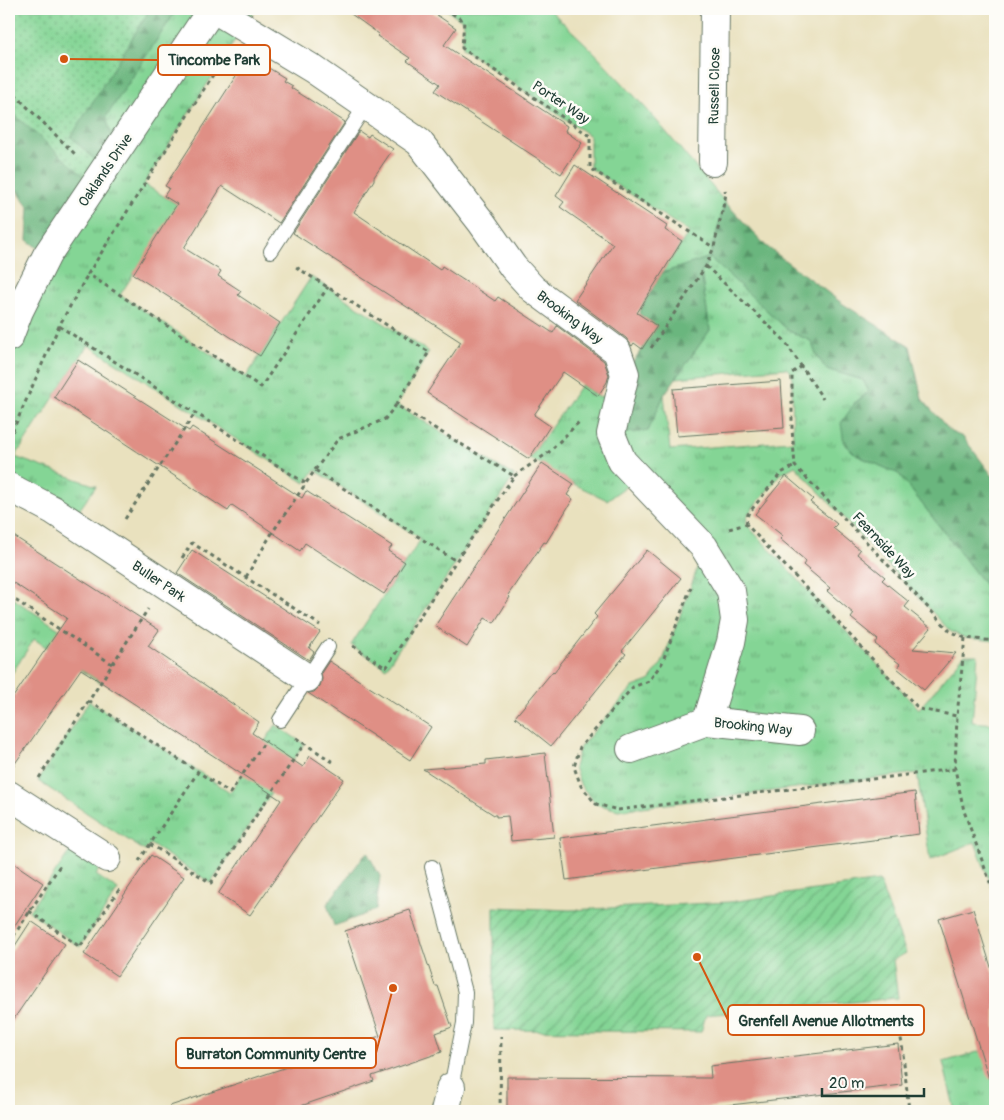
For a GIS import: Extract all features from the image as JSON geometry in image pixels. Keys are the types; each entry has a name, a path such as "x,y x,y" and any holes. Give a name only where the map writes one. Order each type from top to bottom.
{"street":[{"name":"Brooking Way","path":"213,9 314,69 419,142 482,223 513,267 533,289 616,351 625,374 611,434 622,461 704,547 731,591 735,620 731,642 707,722"},
{"name":"Oaklands Drive","path":"9,337 14,308 47,255 213,9"},
{"name":"Russell Close","path":"713,162 715,9"},
{"name":"Buller Park","path":"9,487 53,510 307,678"},
{"name":"Brooking Way","path":"631,750 707,722 800,731"},
{"path":"16,800 107,858"}],"lane":[{"path":"271,251 366,105"},
{"path":"278,722 328,647"},
{"path":"432,867 465,992 464,1023 448,1099"}],"path":[{"name":"Porter Way","path":"445,9 464,21 462,48 590,136 590,168 714,247"},
{"path":"9,439 59,326 88,274 244,26"},
{"path":"9,89 100,178"},
{"path":"625,374 647,353 706,266 714,247 726,194 713,162"},
{"path":"246,577 305,483 338,439 385,419 396,405 429,352 271,251"},
{"path":"706,266 784,340 823,399"},
{"path":"88,274 261,387 328,287"},
{"path":"59,326 305,483"},
{"path":"746,524 748,514 781,474 795,466 792,429 792,373 802,366"},
{"path":"396,405 514,476"},
{"path":"108,546 195,413"},
{"path":"351,645 386,668 514,476 548,453 582,418"},
{"name":"Fearnside Way","path":"795,466 950,631 965,638 995,641"},
{"path":"315,470 456,562"},
{"path":"16,800 89,701 192,543 328,630"},
{"path":"9,596 112,664"},
{"path":"965,638 957,716 955,769 964,811 995,896"},
{"path":"89,701 230,792 278,722 304,744 336,764"},
{"path":"150,844 211,883 304,744"},
{"path":"134,867 198,772"},
{"path":"9,943 78,839"},
{"path":"29,912 80,947 124,882"},
{"path":"895,1008 902,1044 909,1111"},
{"path":"500,1111 501,1036"}],"green space":[{"path":"9,9 150,9 71,137 105,170 95,186 9,110"},
{"path":"150,9 177,9 106,117 116,153 105,170 71,137"},
{"path":"177,9 257,9 244,26 144,184 178,205 120,295 246,377 311,277 429,352 397,405 514,476 386,668 351,645 421,539 315,470 305,483 88,345 15,457 96,486 71,522 9,487 9,337 116,153 106,117"},
{"path":"445,9 549,9 593,51 651,114 725,202 710,257 789,331 811,341 816,354 826,369 863,380 869,392 854,403 856,455 899,474 995,598 995,641 965,638 950,631 795,466 781,474 748,514 746,524 919,709 964,655 978,655 972,722 995,724 995,896 975,842 930,860 917,773 618,810 596,804 581,786 574,767 580,747 633,687 649,681 662,663 704,547 638,478 607,500 574,484 542,464 529,459 581,385 598,396 603,397 625,374 648,431 664,395 670,450 793,441 792,373 786,368 676,378 710,330 701,273 709,258 662,273 689,232 590,168 590,136 462,48 464,21"},
{"path":"9,110 95,186 47,255 27,240 29,207 9,180"},
{"path":"725,202 766,246 843,304 910,346 922,399 951,432 963,437 995,479 995,513 989,519 995,531 995,598 899,474 856,455 844,443 841,423 855,403 869,392 863,380 826,369 816,354 811,341 789,331 710,258 701,273 710,330 664,395 648,431 611,434 625,374 657,326 639,314 647,297 662,273 710,257"},
{"path":"9,596 112,664 100,683 34,639 9,678"},
{"path":"89,701 230,792 276,725 304,744 211,883 150,844 145,851 38,781"},
{"path":"78,839 107,858 96,875 118,890 80,947 29,911"},
{"path":"367,852 380,876 376,910 334,926 327,904"},
{"path":"879,881 906,953 893,960 898,998 706,1015 701,1032 494,1030 494,907 570,910 730,902"},
{"path":"995,1047 995,1111 955,1111 943,1062"}],"building":[{"path":"344,9 428,9 456,28 444,45 567,126 565,131 582,143 561,174 435,91 440,84 407,61 410,58 377,36 379,34"},
{"path":"254,59 285,78 283,81 292,86 291,88 345,122 279,223 222,186 184,248 221,271 218,276 241,291 238,295 280,323 260,356 133,274 177,204 164,196 169,188 165,186 241,68 246,71"},
{"path":"359,131 368,137 370,134 393,149 354,212 440,270 442,266 495,301 498,297 553,333 557,326 604,361 609,375 598,396 563,372 534,415 550,426 529,459 427,393 461,342 293,233"},
{"path":"575,165 667,226 665,230 682,241 637,313 657,326 642,349 634,343 632,346 626,338 575,300 613,244 560,207 564,202 556,196"},
{"path":"78,360 189,431 192,427 302,498 306,491 392,546 388,551 405,562 384,594 305,543 300,551 232,505 228,511 54,397"},
{"path":"781,381 784,428 677,436 673,389"},
{"path":"542,463 574,484 567,495 573,499 546,543 544,542 508,595 510,597 494,623 485,618 467,647 435,626"},
{"path":"786,476 813,499 810,502 837,524 833,528 860,550 857,554 885,577 882,580 909,602 905,607 931,628 913,649 956,653 924,690 897,668 900,664 875,644 878,640 851,618 854,614 827,591 830,588 803,565 806,561 780,539 783,536 755,514"},
{"path":"9,533 159,630 148,646 259,722 252,733 303,767 310,756 344,779 250,915 218,894 281,800 81,669 9,772 9,703 67,618 9,580"},
{"path":"192,550 320,632 309,648 314,652 309,660 177,573"},
{"path":"647,550 681,578 622,651 626,654 551,746 515,717 554,672 597,617 594,614"},
{"path":"329,661 431,727 410,760 308,693 314,692 320,686 321,673"},
{"path":"545,753 554,837 511,841 508,816 496,817 496,815 423,769 486,764 486,760"},
{"path":"915,792 919,834 566,880 560,838"},
{"path":"151,855 184,877 117,976 84,954"},
{"path":"9,860 43,883 9,934"},
{"path":"973,909 995,980 995,1078 989,1079 939,919"},
{"path":"410,910 435,986 438,986 452,1027 436,1033 442,1052 372,1076 374,1081 286,1111 171,1111 170,1106 380,1036 345,931"},
{"path":"31,921 65,944 9,1026 9,955"},
{"path":"898,1044 902,1085 696,1109 696,1111 507,1111 507,1077 711,1078 710,1066"}],"place":[{"name":"Tincombe Park","path":"64,59"},
{"name":"Grenfell Avenue Allotments","path":"697,957"},
{"name":"Burraton Community Centre","path":"393,988"}]}
